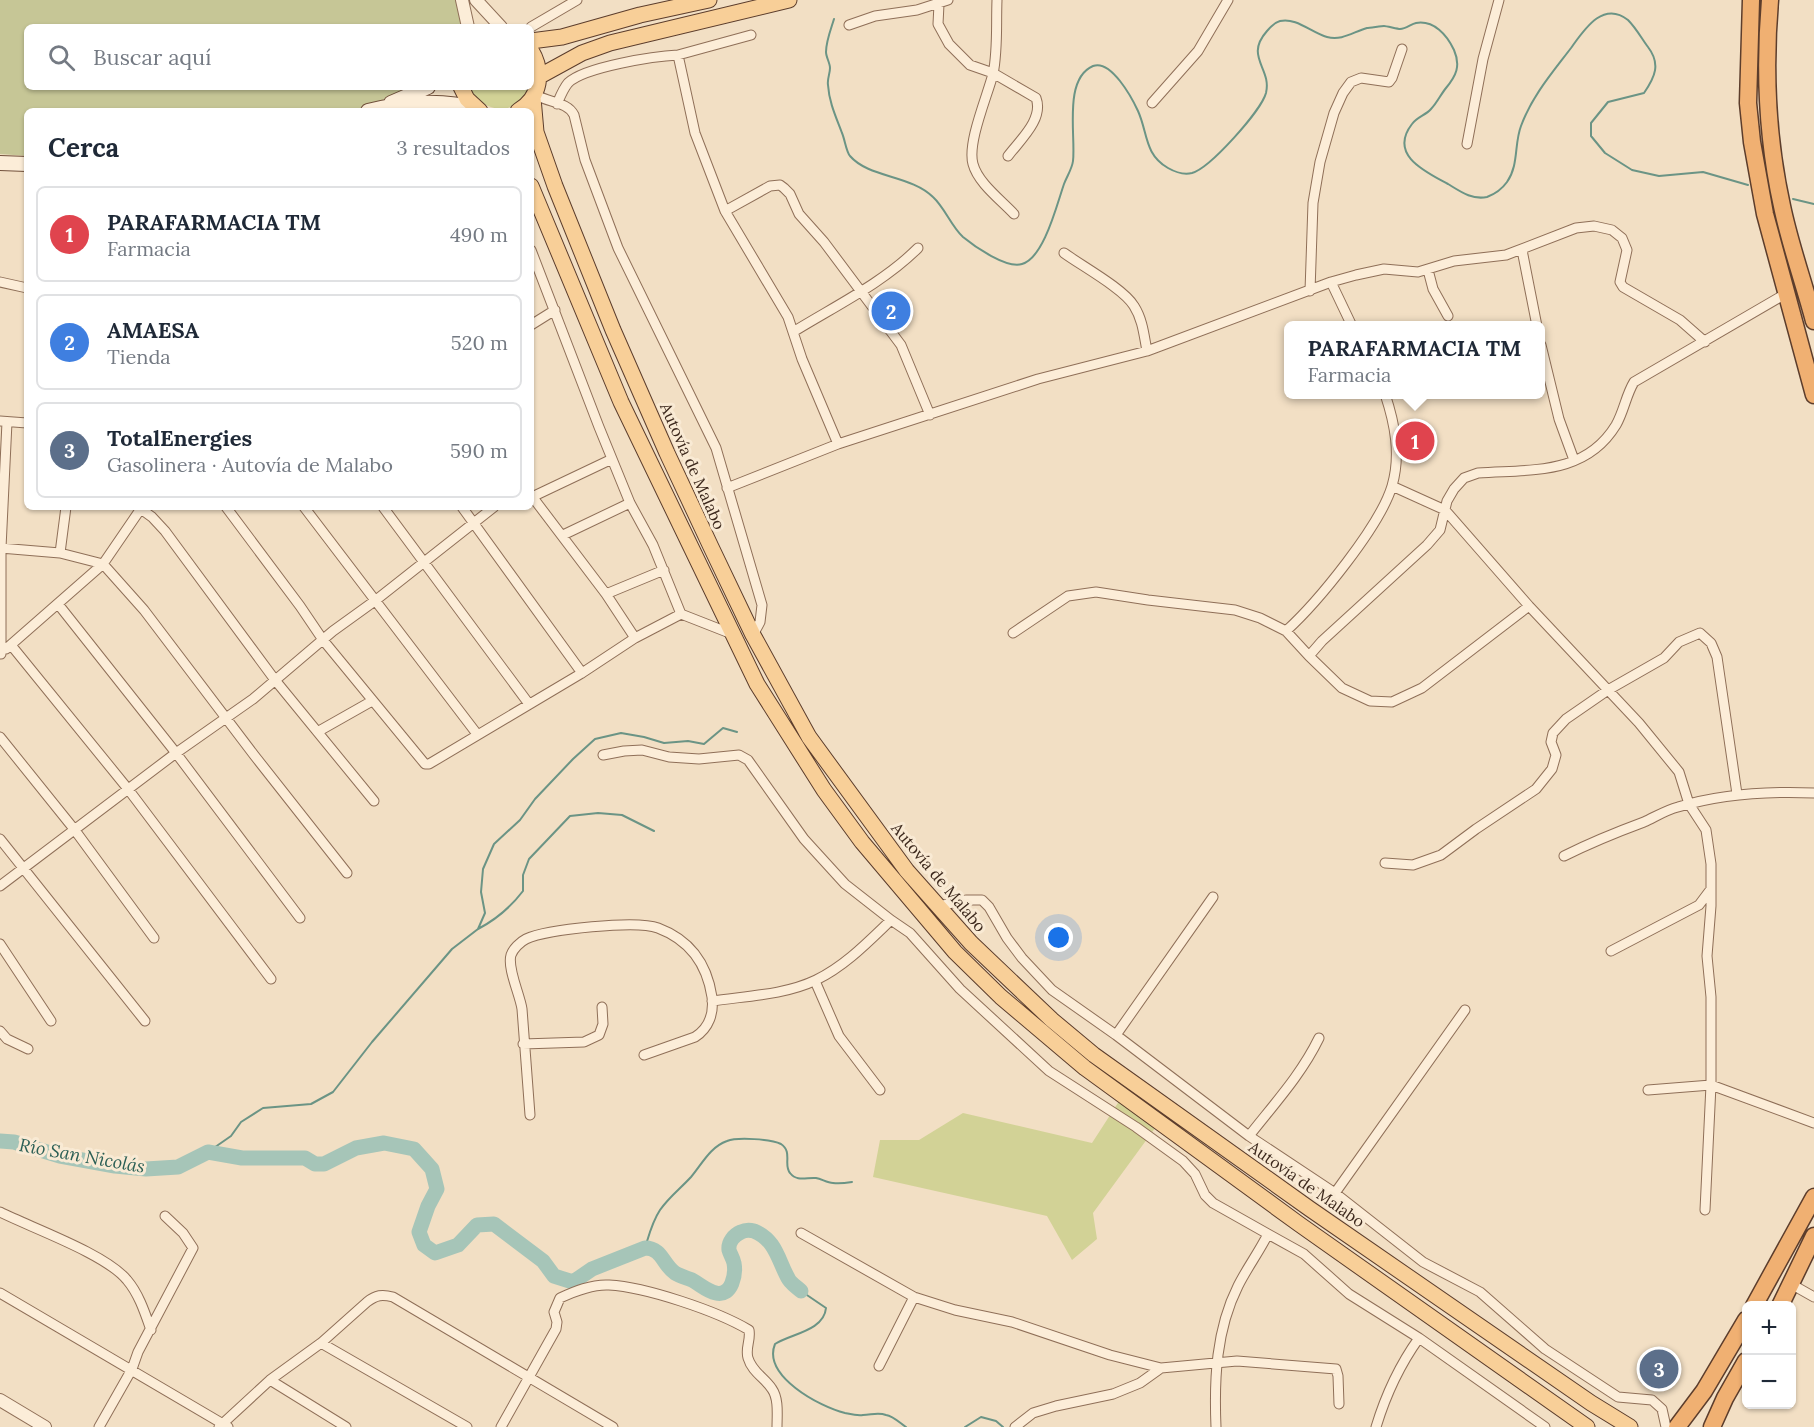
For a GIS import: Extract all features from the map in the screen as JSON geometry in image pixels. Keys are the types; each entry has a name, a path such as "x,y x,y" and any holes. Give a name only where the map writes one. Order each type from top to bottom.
{"highway":[{"path":"1751,0 1748,103 1752,142 1765,214 1814,395"},
{"path":"1770,0 1766,72 1771,145 1782,208 1814,321"},
{"path":"1756,1301 1814,1197"},
{"path":"1782,1301 1814,1236"},
{"path":"1677,1427 1704,1391 1742,1327"},
{"path":"1713,1427 1725,1398 1742,1368"}],"main road":[{"path":"534,41 562,37 640,15 710,0"},
{"path":"540,76 582,53 610,43 789,0"},
{"path":"523,108 534,96 540,76 538,62 534,55"},
{"path":"378,108 421,90"},
{"path":"462,90 467,99 476,108"},
{"name":"Autovía de Malabo","path":"534,96 536,132 543,155 609,319 667,453 753,635 809,737 901,862 971,943 1052,1020 1094,1055 1310,1209 1591,1403 1630,1427"},
{"path":"384,106 435,103 466,108"},
{"path":"0,162 24,164"},
{"path":"534,193 621,402 757,684 783,727 856,834 955,951 1000,997 1094,1075 1299,1224 1587,1427"}],"street":[{"path":"462,0 467,24"},
{"path":"534,25 577,0"},
{"path":"997,0 993,73 971,151 973,166 981,179 1014,214"},
{"path":"1152,104 1198,51 1228,0"},
{"path":"1467,144 1480,71 1499,0"},
{"path":"482,2 499,24"},
{"path":"849,25 875,16 917,10 943,2 938,24 949,44 970,65 993,73 1036,98 1038,105 1036,118 1008,156"},
{"path":"558,104 568,83 605,67 639,58 678,55 751,35"},
{"path":"1310,291 1313,203 1320,162 1334,113 1342,93 1351,82 1361,78 1389,82 1402,49"},
{"path":"678,55 695,133 725,211 788,317 802,359 838,444"},
{"path":"534,96 566,106 574,115 585,160 618,248 712,438 762,605 760,622 753,635"},
{"path":"725,211 770,186 780,185 790,194 799,214 824,242 901,345 930,415"},
{"path":"727,488 838,444 1038,379 1147,351 1331,282 1384,269 1419,272 1454,261 1506,255 1576,228 1594,226 1612,230 1622,238 1627,250 1620,282 1623,287 1680,320 1705,342"},
{"path":"794,332 905,261 918,248"},
{"path":"1522,250 1536,321"},
{"path":"1064,253 1126,296 1134,306 1142,324 1147,351"},
{"path":"534,258 575,368 630,503 653,545 681,614 732,634"},
{"path":"1428,270 1433,289 1448,316"},
{"path":"0,282 24,287"},
{"path":"1331,282 1350,321"},
{"path":"1309,656 1427,545 1440,530 1454,489 1464,478 1478,473 1565,466 1596,450 1617,423 1627,393 1634,382 1787,293"},
{"path":"534,323 555,310"},
{"path":"1546,377 1574,460"},
{"path":"1286,631 1306,613 1355,550 1382,510 1392,486 1396,450 1393,419 1387,399"},
{"path":"0,654 4,422 24,423"},
{"path":"534,495 612,459"},
{"path":"1392,486 1445,510 1529,606 1640,723 1679,772 1689,804 1706,830 1711,864 1707,956 1712,997 1711,1085 1705,1210"},
{"path":"534,499 606,594 635,638"},
{"path":"563,535 630,503"},
{"path":"60,553 66,510"},
{"path":"0,654 103,564 141,510"},
{"path":"144,510 165,531 275,680 374,801"},
{"path":"228,510 323,640 425,764 429,764 582,673 635,638 681,614"},
{"path":"306,510 477,734"},
{"path":"385,510 529,704"},
{"path":"464,510 582,673"},
{"path":"0,886 275,680 490,510"},
{"path":"1,548 60,553 103,564 144,609 347,873"},
{"path":"606,594 664,570"},
{"path":"1013,633 1068,596 1096,592 1235,610 1260,618 1286,631 1342,688 1370,701 1392,702 1422,688 1529,606"},
{"path":"58,604 176,753 300,918"},
{"path":"1385,863 1413,865 1441,855 1536,789 1552,769 1556,755 1551,742 1553,733 1566,719 1608,690 1664,658 1679,642 1700,633 1711,643 1717,657 1737,794"},
{"path":"11,645 128,789 271,979"},
{"path":"319,731 372,701"},
{"path":"0,737 74,829 154,938"},
{"path":"603,755 642,750 669,757 699,759 739,755 748,760 804,839 844,884 910,933 960,989 1049,1071 1136,1127 1183,1161 1195,1174 1205,1195 1213,1203 1304,1254 1349,1294 1419,1338 1545,1427"},
{"path":"1564,856 1610,834 1645,822 1674,807 1737,794 1814,793"},
{"path":"0,839 145,1022"},
{"path":"1611,951 1699,905 1711,889"},
{"path":"1116,1035 1213,897"},
{"path":"939,906 966,900 982,900 990,907 1006,938 1030,968 1052,990 1116,1035 1249,1136 1335,1194 1423,1262 1480,1292 1545,1349 1618,1397 1652,1400 1662,1409 1666,1427"},
{"path":"712,1001 789,989 814,981 858,951 891,920"},
{"path":"530,1115 522,1009 511,968 511,957 523,940 545,933 634,924 658,928 684,943 702,962 707,974 712,1001 711,1019 703,1032 695,1037 644,1056"},
{"path":"0,944 51,1021"},
{"path":"814,981 839,1036 880,1090"},
{"path":"523,1044 584,1042 598,1035 603,1024 602,1007"},
{"path":"1335,1194 1465,1010"},
{"path":"0,1031 7,1039 28,1049"},
{"path":"1249,1136 1298,1075 1319,1038"},
{"path":"1648,1090 1711,1085 1814,1123"},
{"path":"0,1212 115,1269 127,1279 133,1289 151,1330"},
{"path":"99,1427 132,1369 138,1352 193,1248 183,1233 165,1215"},
{"path":"801,1233 914,1297 955,1310 1012,1322 1110,1355 1161,1368 1237,1361 1336,1369 1339,1404"},
{"path":"1215,1427 1215,1363 1229,1307 1238,1286 1268,1233"},
{"path":"1791,1284 1814,1297"},
{"path":"501,1427 556,1329 557,1322 554,1312 560,1298 582,1289 608,1285 656,1294 693,1306 748,1330 750,1337 746,1347 748,1360 757,1374 772,1389 777,1400 777,1427"},
{"path":"0,1293 98,1352 132,1369 223,1426 270,1380 321,1343 367,1302 383,1294 393,1297 613,1427"},
{"path":"879,1365 914,1297"},
{"path":"1376,1427 1384,1400 1400,1365 1419,1338"},
{"path":"321,1343 467,1427"},
{"path":"1015,1427 1033,1413 1113,1394 1140,1383 1161,1368"},
{"path":"270,1380 346,1427"},
{"path":"0,1401 45,1427"}],"green space":[{"path":"0,0 458,0 462,24 24,24 24,90 419,90 402,98 364,108 24,108 24,156 0,154"},
{"path":"471,90 529,90 525,97 509,108 491,107 475,96"},
{"path":"1125,1092 1161,1120 1093,1213 1097,1239 1072,1260 1047,1216 873,1177 880,1140 919,1140 963,1113 1092,1143"}],"waterway":[{"path":"834,19 826,48 830,68 829,91 850,156 868,169 924,190 937,201 963,237 991,256 1016,265 1030,260 1037,252 1049,229 1072,167 1074,95 1084,73 1093,66 1100,65 1114,74 1135,105 1155,156 1174,171 1192,173 1222,150 1245,125 1262,101 1267,84 1258,48 1267,31 1274,24 1286,20 1332,38 1343,37 1367,28 1384,26 1402,29 1416,23 1429,24 1439,30 1454,50 1457,61 1456,71 1433,107 1412,124 1404,145 1407,153 1421,168 1462,192 1482,198 1505,185 1515,162 1521,126 1531,105 1582,33 1602,15 1610,13 1619,15 1631,23 1652,53 1655,70 1644,93 1608,102 1591,123 1591,136 1605,153 1632,170 1659,176 1703,172 1748,185"},
{"path":"1793,199 1814,204"},
{"path":"208,1152 231,1136 241,1122 263,1108 311,1104 333,1092 372,1042 452,949 478,929 485,913 481,892 483,869 494,844 520,820 535,799 595,739 621,733 664,743 688,741 704,744 723,728 737,732"},
{"path":"478,929 503,913 523,891 523,875 529,859 570,816 598,813 622,815 654,831"},
{"path":"645,1248 653,1224 664,1205 711,1152 727,1141 746,1139 776,1142 785,1147 788,1170 793,1176 816,1178 835,1183 852,1182"},
{"name":"Río San Nicolás","path":"0,1141 14,1142 60,1156 146,1169 178,1167 208,1152 242,1158 305,1158 315,1164 324,1164 356,1148 384,1143 414,1149 432,1169 437,1189 419,1232 424,1245 435,1253 458,1245 477,1225 494,1224 543,1261 554,1276 573,1282 592,1269 645,1248 659,1254 675,1273 710,1291 721,1293 726,1292 732,1284 734,1263 729,1250 731,1242 738,1233 751,1230 772,1245 789,1280 801,1291"},
{"name":"Río San Nicolás","path":"801,1291 826,1308 824,1316 813,1327 775,1344 773,1356 785,1378 808,1397 834,1410 856,1415 883,1414 894,1418 906,1427"},
{"name":"Río San Nicolás","path":"965,1427 981,1417 996,1421 1003,1427"}],"place":[{"name":"AMAESA","path":"891,311"},
{"name":"PARAFARMACIA TM","path":"1415,441"},
{"name":"TotalEnergies","path":"1659,1369"}]}
